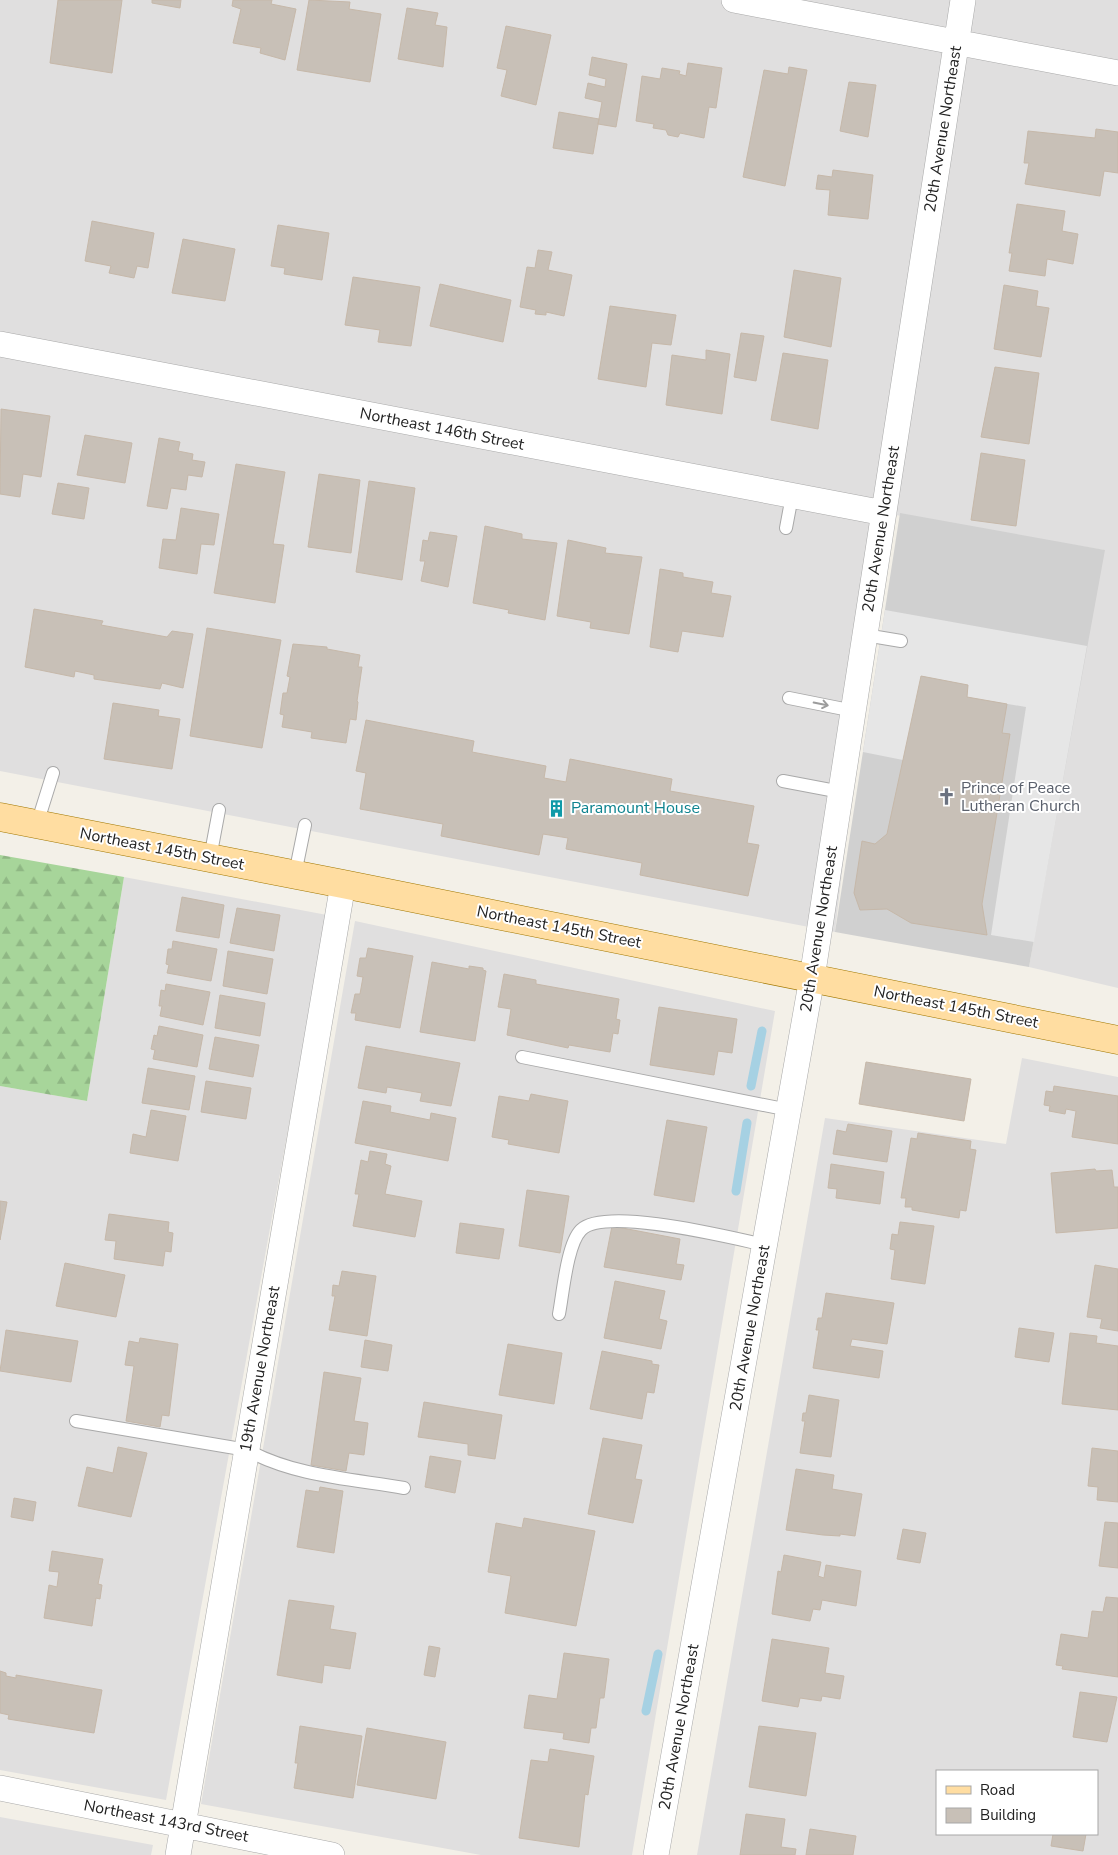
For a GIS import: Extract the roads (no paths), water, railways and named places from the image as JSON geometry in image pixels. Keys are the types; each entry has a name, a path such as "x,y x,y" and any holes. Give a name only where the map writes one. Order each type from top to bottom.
{"main road":[{"name":"Northeast 145th Street","path":"0,817 295,874 1118,1040"}],"street":[{"path":"734,0 1118,73"},
{"name":"20th Avenue Northeast","path":"656,1855 812,978 962,0"},
{"name":"Northeast 146th Street","path":"0,344 884,513"},
{"name":"19th Avenue Northeast","path":"178,1855 343,884"},
{"name":"Northeast 143rd Street","path":"0,1788 183,1823 332,1855"}],"lane":[{"path":"786,528 792,496"},
{"path":"865,635 901,641"},
{"path":"789,698 854,711"},
{"path":"37,824 53,773"},
{"path":"783,781 841,792"},
{"path":"210,858 219,810"},
{"path":"295,874 305,824"},
{"path":"522,1058 788,1110"},
{"path":"559,1314 573,1241 582,1228 604,1222 641,1222 765,1245"},
{"path":"76,1421 247,1450 263,1459 301,1471 404,1488"}],"waterway":[{"path":"751,1086 762,1031"},
{"path":"736,1191 747,1123"},
{"path":"646,1711 658,1654"}],"place":[{"name":"Prince of Peace Lutheran Church","path":"947,797"},
{"name":"Paramount House","path":"557,808"}]}
